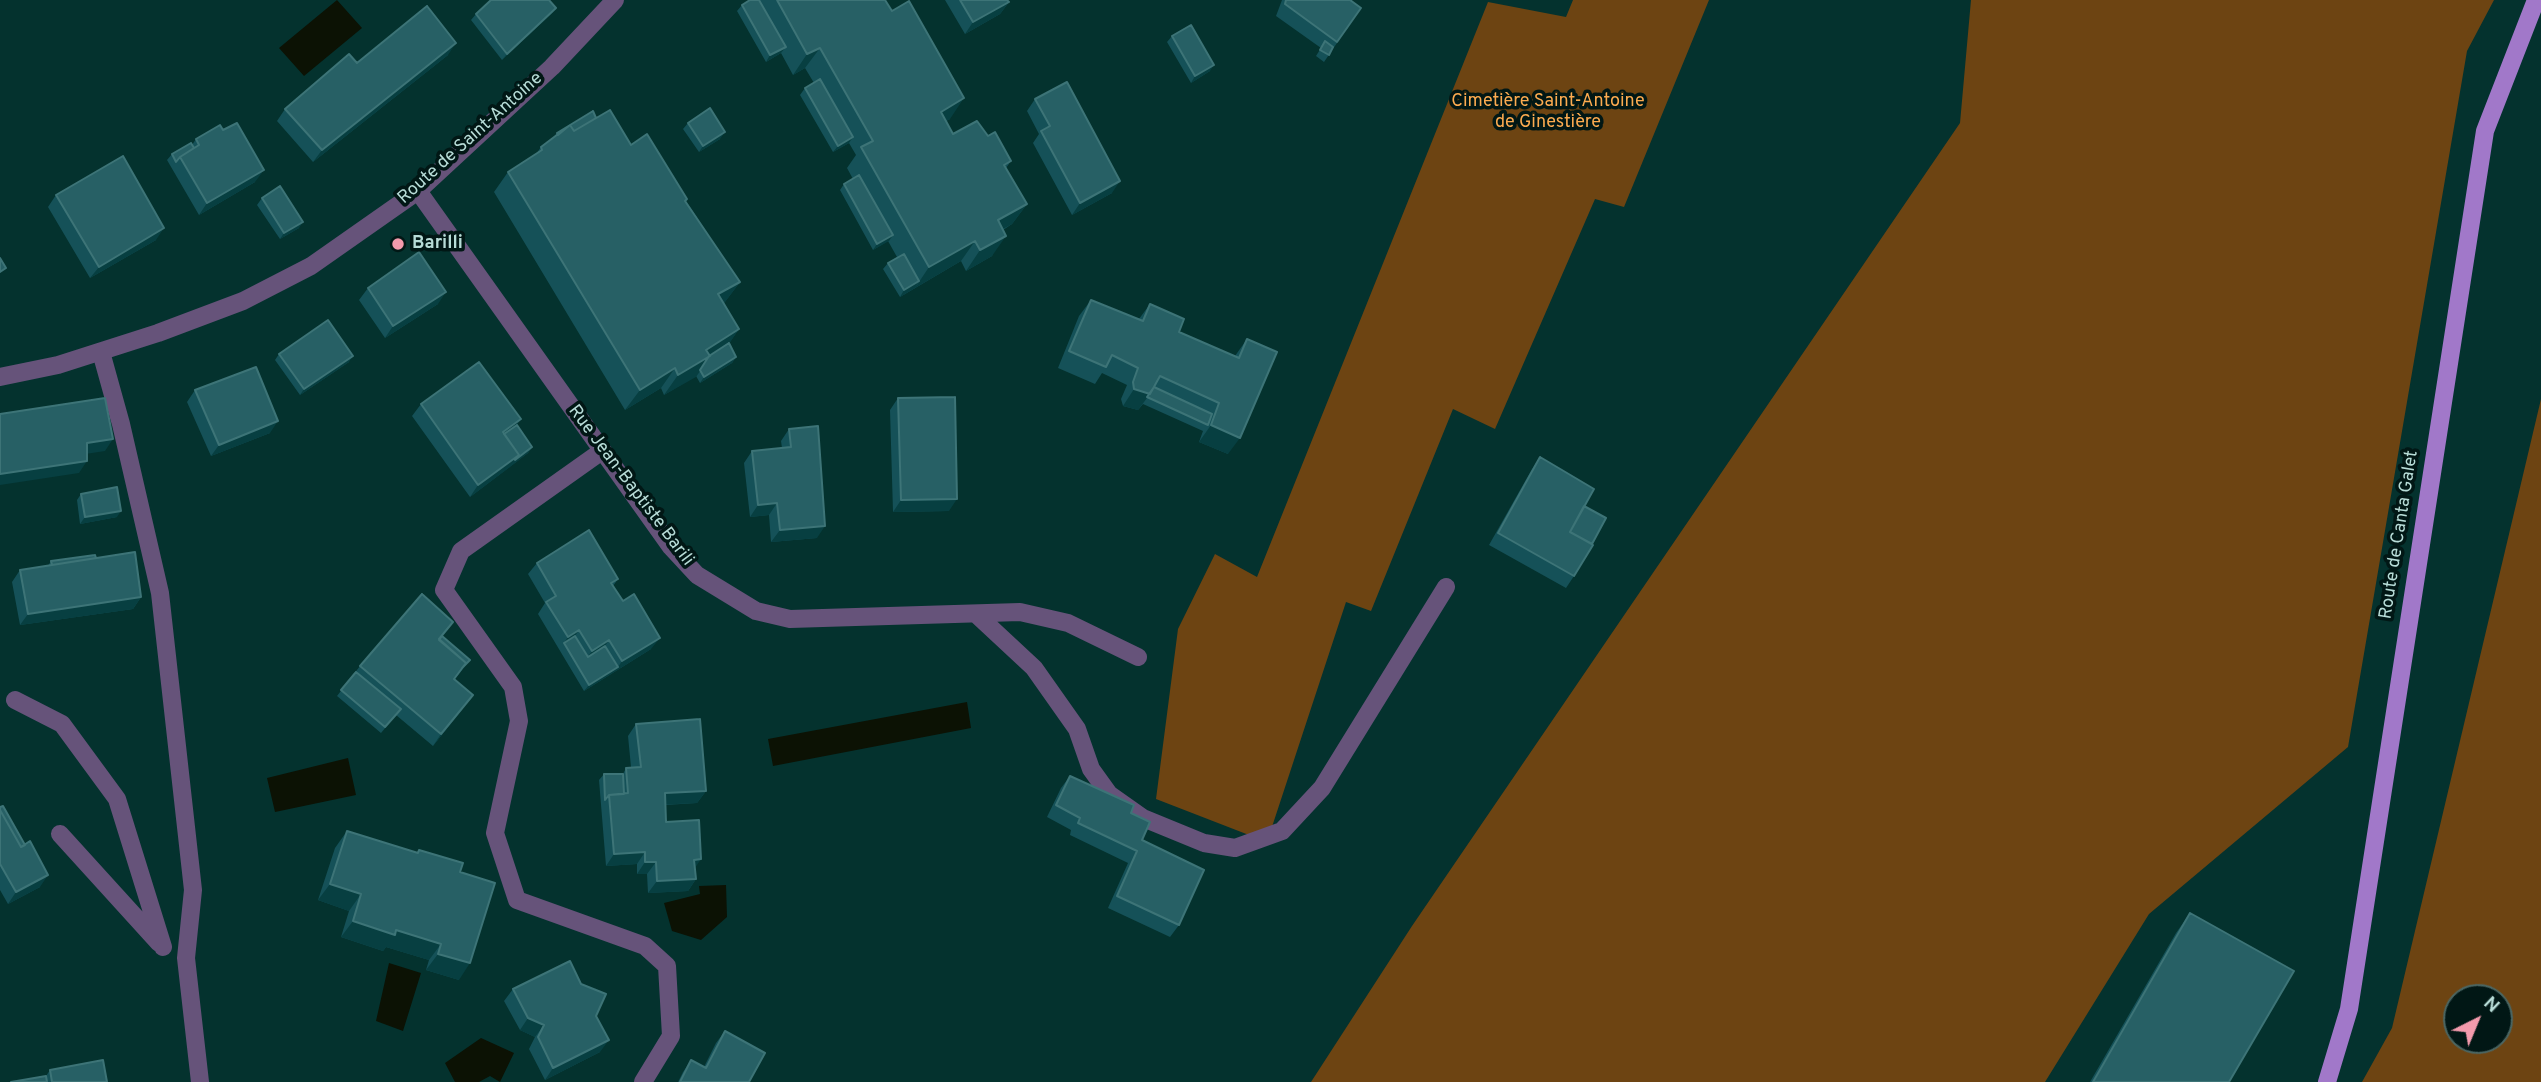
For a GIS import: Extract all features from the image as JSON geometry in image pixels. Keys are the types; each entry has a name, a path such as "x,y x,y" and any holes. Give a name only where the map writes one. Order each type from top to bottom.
{"main road":[{"name":"Route de Canta Galet","path":"2327,1082 2349,1009 2485,131 2536,0"}],"street":[{"name":"Route de Saint-Antoine","path":"0,377 100,352 243,301 311,266 418,191 552,67 615,0"},
{"name":"Rue Jean-Baptiste Barili","path":"418,191 671,547 696,575 756,611 790,619 1020,612 1068,623 1139,657"},
{"path":"100,352 121,424 160,593 193,890 186,958 200,1082"},
{"path":"602,451 461,551 444,590 513,687 519,722 495,834 517,900 645,946 667,966 671,1035 643,1082"},
{"path":"976,614 1034,668 1076,729 1091,769 1109,794 1143,818 1204,843 1235,848 1282,831 1322,788 1446,587"},
{"path":"15,700 62,724 117,799 163,947"},
{"path":"60,834 163,947 186,958"}],"green space":[{"name":"Cimetière Saint-Antoine de Ginestière","path":"1573,0 1709,0 1624,207 1595,199 1495,429 1453,409 1371,611 1346,602 1267,842 1156,799 1178,629 1215,554 1257,577 1488,2 1566,17"},
{"path":"1971,0 2494,0 2467,51 2348,747 2149,914 2045,1082 1311,1082 1412,926 1960,123"},
{"path":"2541,399 2541,1082 2362,1082 2392,1028"}],"shaded area":[{"path":"337,0 362,28 304,76 279,48"},
{"path":"967,702 971,728 773,766 768,739"},
{"path":"348,758 356,795 275,812 267,778"},
{"path":"726,885 727,917 701,940 672,931 664,903 700,894 699,886"},
{"path":"389,963 421,973 403,1031 376,1021"},
{"path":"481,1038 514,1053 500,1082 490,1076 479,1082 455,1082 445,1063"}],"building":[{"path":"491,0 549,0 556,8 507,54 476,14"},
{"path":"750,0 759,0 786,47 770,55 742,5"},
{"path":"777,0 885,0 892,11 909,1 964,98 941,112 953,134 977,121 988,136 995,132 1011,161 1004,165 1027,204 998,220 1006,236 980,250 975,241 929,267 861,147 873,141 820,48 807,54"},
{"path":"960,0 1007,0 1009,2 973,22"},
{"path":"1286,0 1350,0 1361,8 1337,42 1285,4"},
{"path":"427,6 456,43 322,150 285,109 349,54 357,63"},
{"path":"1191,25 1214,65 1195,76 1172,36"},
{"path":"1325,41 1333,47 1329,55 1320,50"},
{"path":"820,79 853,137 838,146 805,88"},
{"path":"1067,82 1120,181 1080,203 1041,131 1050,126 1035,99"},
{"path":"710,108 725,132 703,146 688,123"},
{"path":"610,110 631,145 647,134 687,199 685,201 740,282 718,294 739,329 706,350 710,356 678,375 675,368 640,390 508,172 542,150 541,147 570,125 574,131"},
{"path":"593,111 596,118 574,131 570,125"},
{"path":"237,123 264,170 207,203 180,157 199,145 196,139 220,125 223,130"},
{"path":"191,143 194,148 176,162 172,154"},
{"path":"123,156 164,228 99,267 56,195"},
{"path":"859,175 893,235 877,244 844,184"},
{"path":"280,186 303,222 284,233 262,198"},
{"path":"419,252 446,292 393,326 368,288"},
{"path":"904,254 919,281 904,290 888,263"},
{"path":"0,258 6,268 0,272"},
{"path":"1091,300 1143,321 1150,304 1184,319 1179,332 1239,358 1247,339 1277,352 1240,438 1211,425 1219,403 1160,376 1150,394 1134,389 1133,382 1138,368 1112,355 1106,367 1069,351"},
{"path":"328,320 353,356 304,389 279,354"},
{"path":"729,343 736,357 704,377 700,370 709,356"},
{"path":"479,362 521,419 503,432 519,455 478,485 421,404"},
{"path":"256,367 278,421 219,445 195,390"},
{"path":"1154,387 1212,414 1208,425 1147,397"},
{"path":"955,397 957,499 901,500 898,398"},
{"path":"105,398 113,439 87,443 87,461 0,474 0,414"},
{"path":"517,425 532,447 515,460 519,455 504,434"},
{"path":"818,426 825,526 780,530 777,503 758,505 752,451 791,447 789,429"},
{"path":"1540,457 1594,489 1570,532 1593,545 1574,576 1498,533"},
{"path":"117,487 121,511 85,517 81,494"},
{"path":"1584,506 1606,518 1592,544 1570,532"},
{"path":"589,530 618,579 611,583 623,601 634,594 660,638 622,661 609,640 592,651 579,630 568,637 546,602 556,596 537,563"},
{"path":"135,552 141,597 28,614 20,570"},
{"path":"95,555 96,558 52,565 51,561"},
{"path":"422,594 453,622 439,639 466,663 454,679 473,695 441,734 360,666"},
{"path":"442,636 470,660 462,668 466,663 439,640"},
{"path":"575,636 588,657 605,646 618,667 589,685 564,643"},
{"path":"356,672 401,709 385,727 341,690"},
{"path":"700,719 706,791 665,793 666,822 699,820 701,859 694,860 696,879 657,881 656,862 645,862 645,852 614,854 609,795 628,793 626,768 641,767 636,724"},
{"path":"604,774 623,774 624,794 609,795 605,800"},
{"path":"1070,776 1134,805 1131,813 1150,822 1142,840 1204,870 1179,925 1117,896 1137,851 1078,823 1080,818 1056,805"},
{"path":"3,806 25,845 21,847 0,810"},
{"path":"0,810 21,847 30,841 48,875 16,892 0,864"},
{"path":"347,831 418,853 419,850 463,863 460,872 495,883 470,963 438,954 441,944 396,930 395,935 353,921 361,894 330,884"},
{"path":"2190,913 2294,971 2229,1082 2093,1082"},
{"path":"570,961 581,984 606,994 596,1016 609,1040 553,1068 538,1037 544,1025 528,1018 513,989"},
{"path":"725,1031 765,1053 749,1082 680,1082 691,1060 706,1068"},
{"path":"103,1060 107,1082 52,1082 50,1070"},
{"path":"46,1076 47,1082 11,1082"}],"place":[{"name":"Barilli","path":"398,244"}]}
